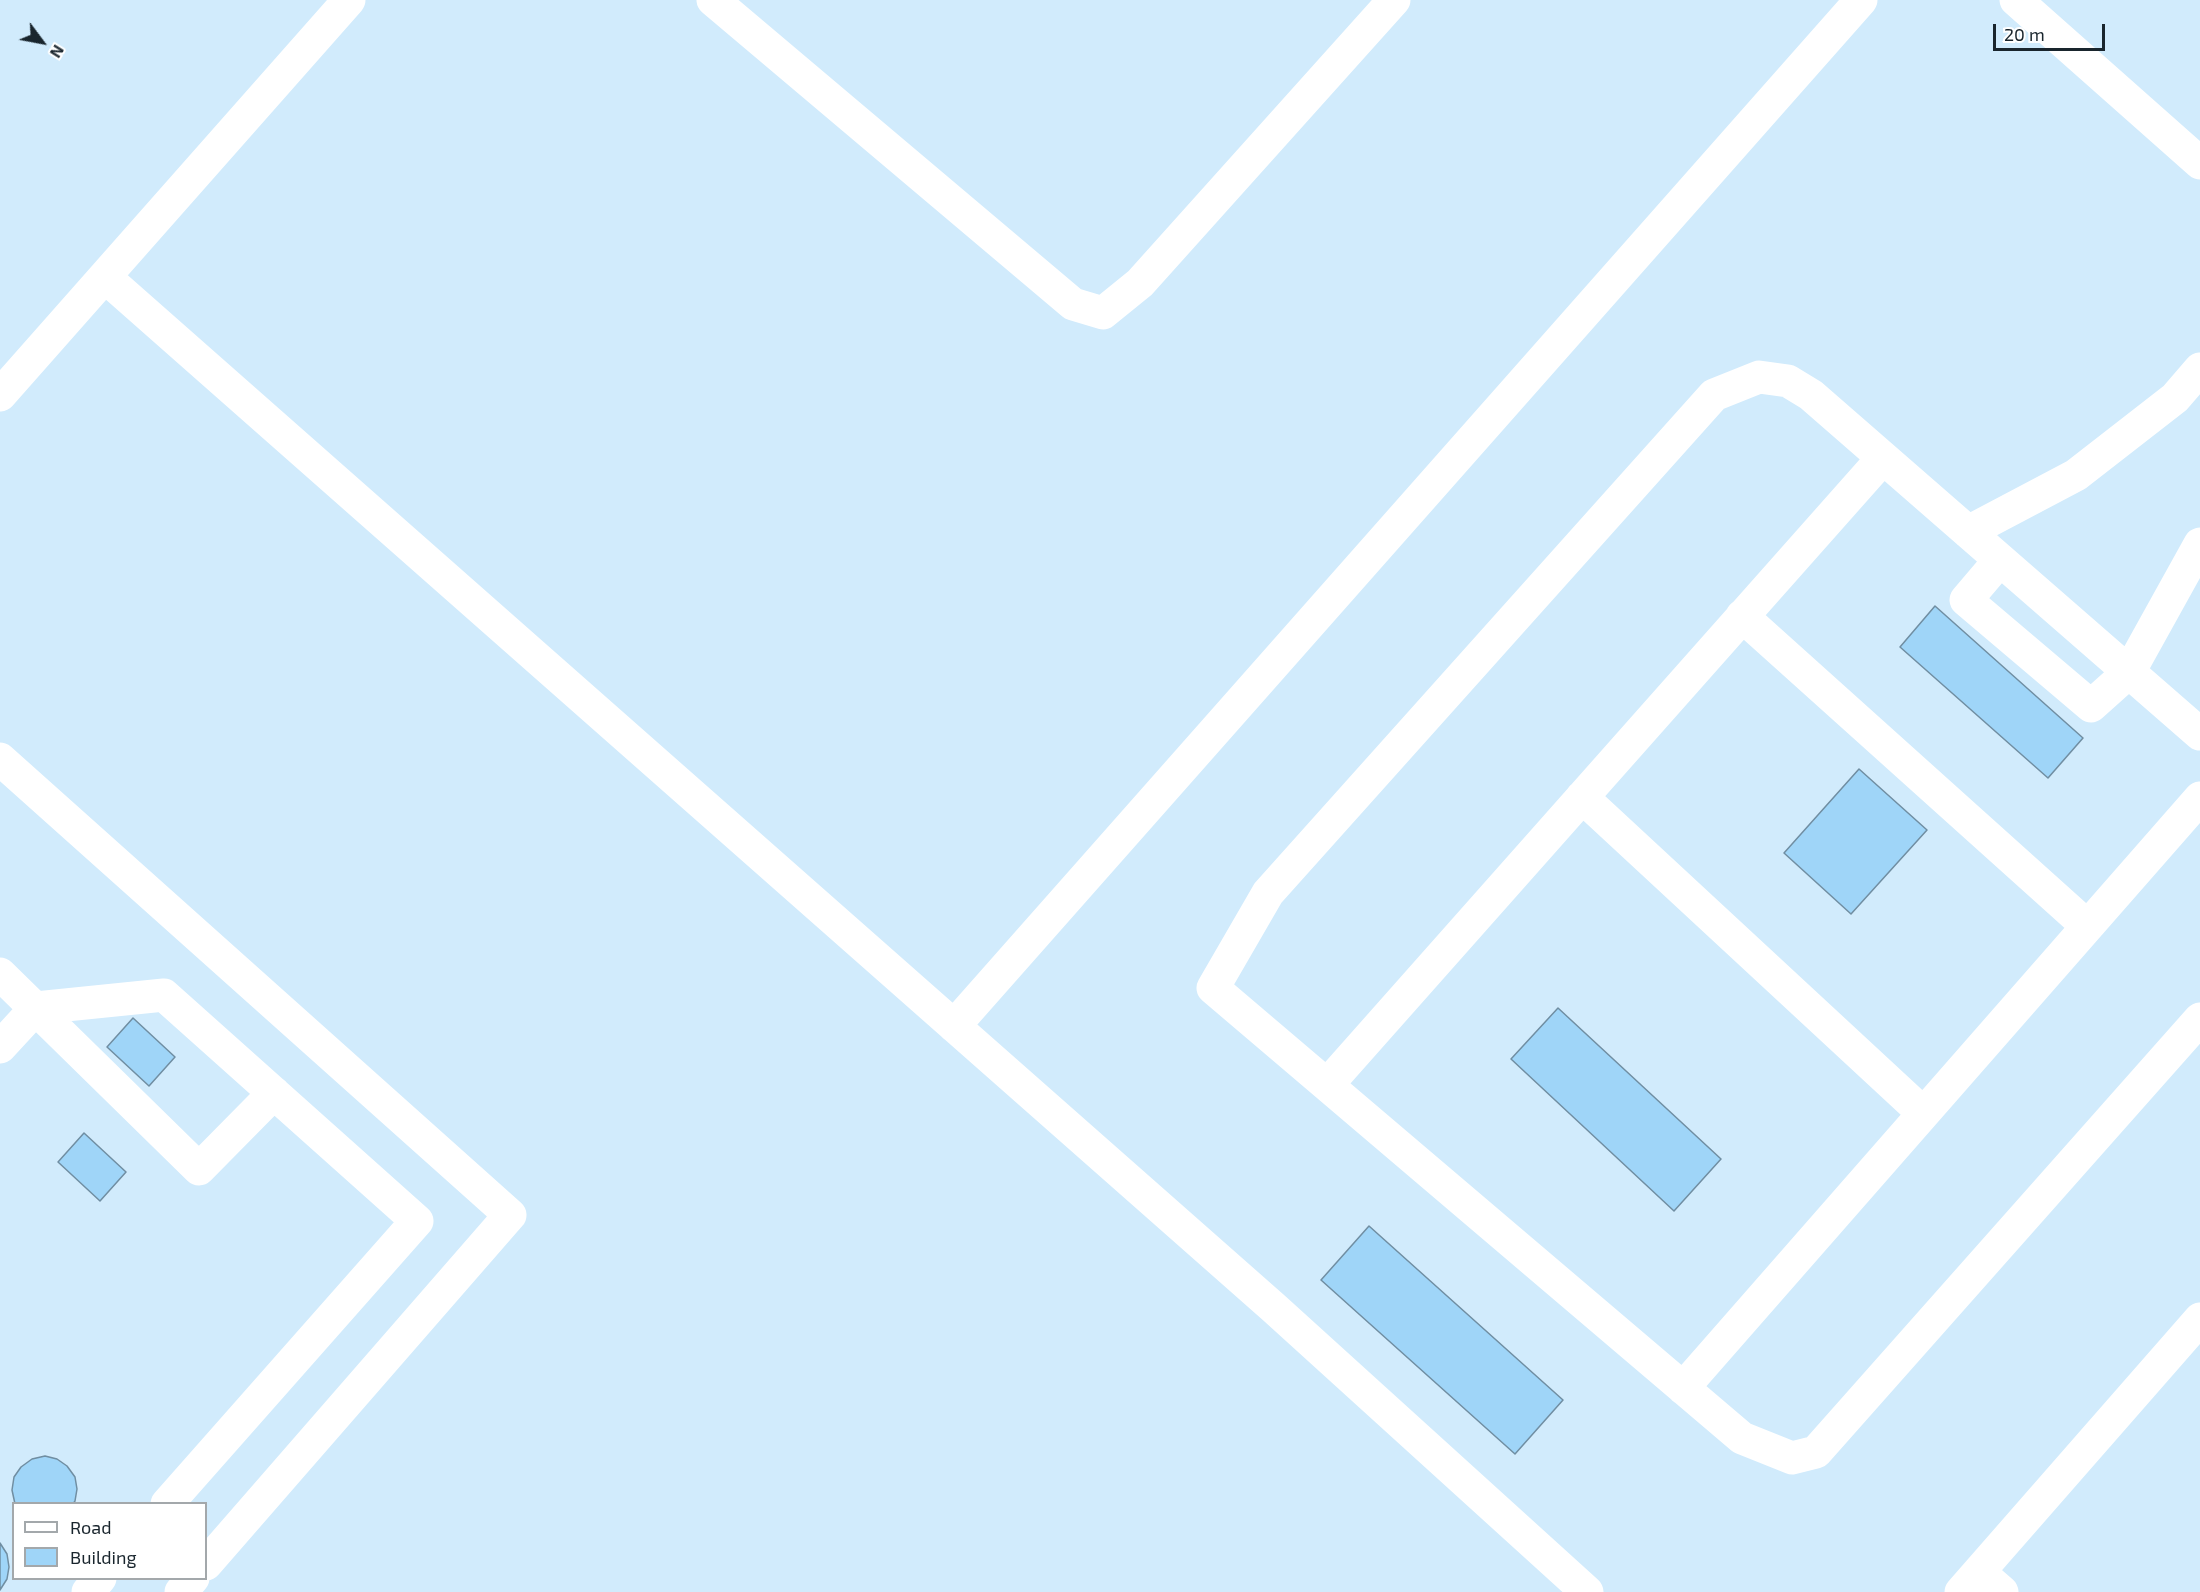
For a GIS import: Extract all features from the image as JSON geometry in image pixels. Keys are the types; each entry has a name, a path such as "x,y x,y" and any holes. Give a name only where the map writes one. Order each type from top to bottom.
{"street":[{"path":"0,395 349,0"},
{"path":"713,0 1073,304 1103,313 1140,283 1394,0"},
{"path":"954,1026 1861,0"},
{"path":"2016,0 2200,163"},
{"path":"105,277 1274,1308 1587,1592"},
{"path":"1968,532 2076,475 2175,398 2200,369"},
{"path":"2200,734 1811,395 1788,381 1759,377 1714,395 1276,884 1268,893 1213,988 1742,1438 1792,1458 1816,1452 2200,1019"},
{"path":"1327,1085 1883,458"},
{"path":"2000,560 1966,600 2091,706 2129,672 2200,544"},
{"path":"1742,616 2087,926"},
{"path":"0,759 510,1215 207,1563"},
{"path":"1582,797 1923,1113"},
{"path":"1683,1388 2200,798"},
{"path":"0,974 199,1169 274,1093"},
{"path":"0,1047 36,1008 164,995 417,1221 168,1502"},
{"path":"1981,1585 2200,1319"},
{"path":"88,1592 98,1580"},
{"path":"181,1592 191,1580"}],"building":[{"path":"1935,606 2083,738 2048,778 1900,647"},
{"path":"1859,769 1927,830 1851,914 1784,853"},
{"path":"1558,1008 1721,1159 1674,1211 1511,1059"},
{"path":"133,1018 175,1057 149,1086 107,1047"},
{"path":"84,1133 126,1172 100,1201 58,1162"},
{"path":"1369,1226 1563,1400 1515,1454 1321,1280"},
{"path":"45,1456 57,1459 67,1466 75,1477 77,1489 74,1502 15,1502 12,1490 14,1477 21,1467 32,1459"},
{"path":"0,1543 7,1554 9,1567 7,1579 0,1590"}]}
